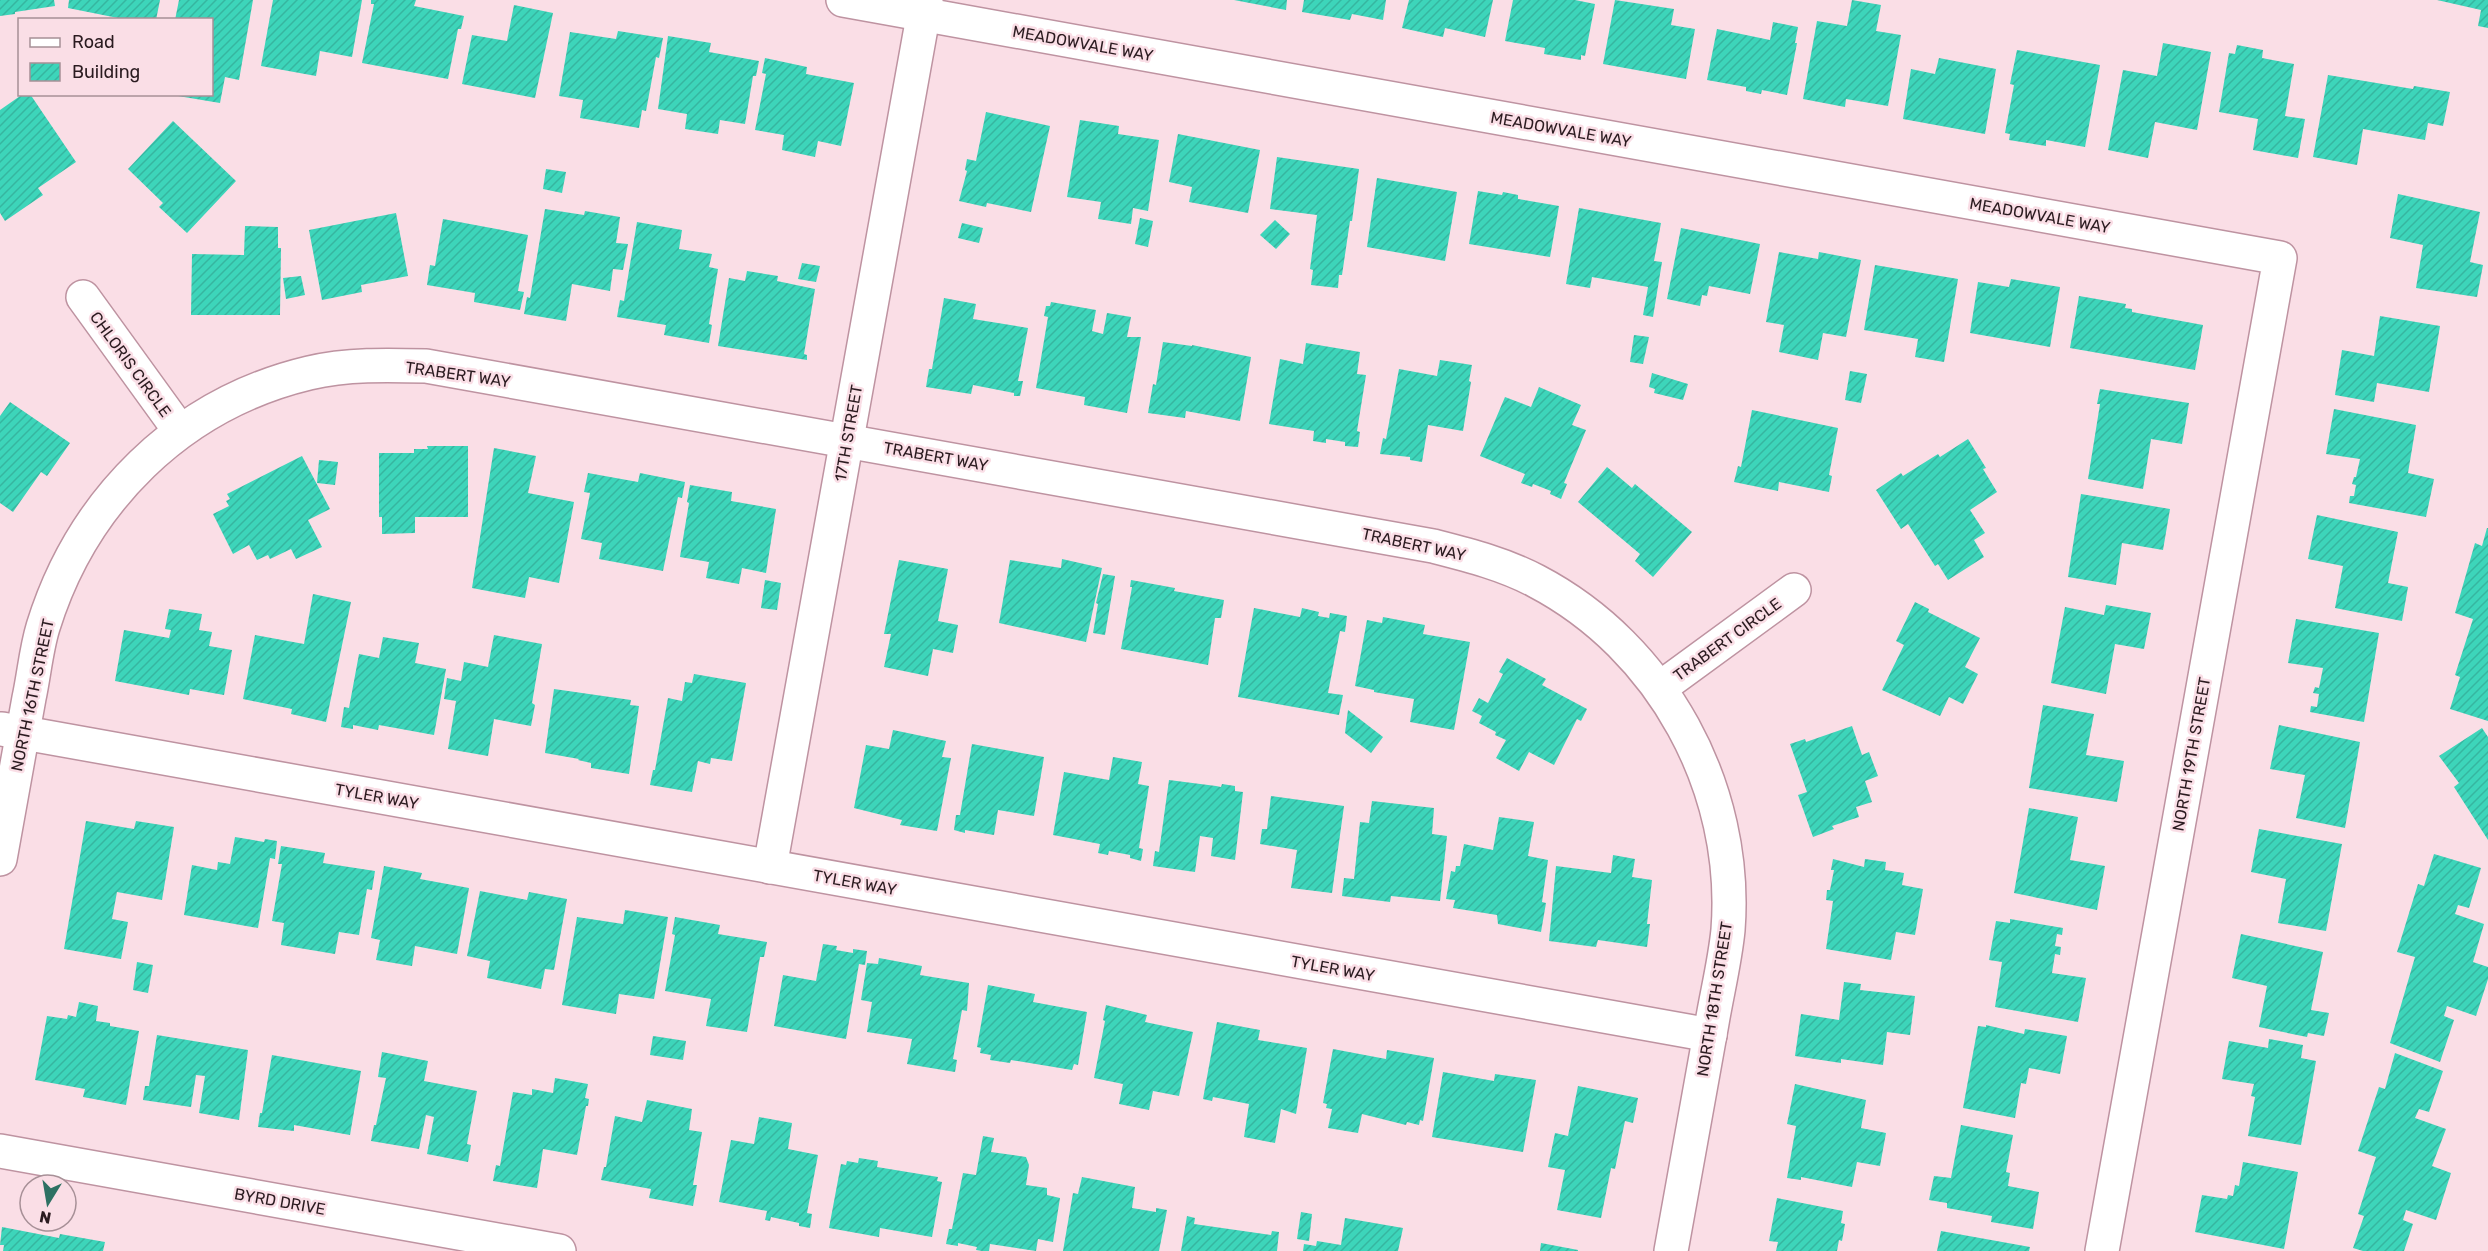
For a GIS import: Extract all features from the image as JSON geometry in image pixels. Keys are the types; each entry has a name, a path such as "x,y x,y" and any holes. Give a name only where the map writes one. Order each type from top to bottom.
{"street":[{"name":"MEADOWVALE WAY","path":"843,0 924,7 2280,258"},
{"name":"17TH STREET","path":"770,867 924,7"},
{"name":"NORTH 19TH STREET","path":"2102,1251 2280,258"},
{"name":"CHLORIS CIRCLE","path":"83,297 180,431"},
{"name":"TRABERT WAY","path":"180,431 196,420 250,392 309,373 369,365 426,366 1433,546 1484,559 1536,580 1581,609 1623,644 1660,688"},
{"name":"NORTH 16TH STREET","path":"0,859 11,731 42,628 64,572 93,520 128,476 180,431"},
{"name":"TRABERT CIRCLE","path":"1660,688 1794,590"},
{"name":"NORTH 18TH STREET","path":"1660,688 1674,708 1701,760 1719,816 1728,870 1728,930 1671,1251"},
{"name":"TYLER WAY","path":"11,731 1710,1035"},
{"name":"BYRD DRIVE","path":"0,1151 559,1251"}],"building":[{"path":"0,0 54,0 55,6 0,16"},
{"path":"69,0 160,0 156,18 118,18 68,8"},
{"path":"179,0 253,0 239,80 225,77 220,103 178,96 213,96 213,18 175,18"},
{"path":"273,0 362,0 352,57 320,51 316,76 261,66"},
{"path":"371,0 416,0 414,6 464,16 461,29 458,29 448,79 362,63 374,4 371,4"},
{"path":"1234,0 1287,0 1286,10"},
{"path":"1304,0 1386,0 1383,20 1352,14 1350,20 1302,12"},
{"path":"1409,0 1493,0 1485,37 1445,28 1443,37 1402,28"},
{"path":"1513,0 1575,0 1595,4 1585,56 1581,55 1581,60 1544,54 1545,48 1505,41"},
{"path":"1615,0 1674,9 1671,25 1695,29 1686,79 1603,64"},
{"path":"1852,0 1881,5 1876,31 1901,35 1888,106 1846,99 1845,107 1803,99 1817,21 1847,26"},
{"path":"2437,0 2488,0 2488,28 2478,26 2481,10"},
{"path":"514,5 553,13 535,98 462,84 472,35 507,41"},
{"path":"1773,22 1798,27 1787,95 1762,90 1761,94 1746,91 1746,87 1707,80 1717,29 1770,40"},
{"path":"618,31 663,38 659,58 656,57 646,111 642,110 639,128 580,118 583,100 559,96 570,32 616,39"},
{"path":"668,36 711,43 709,52 759,61 756,76 753,76 745,124 720,120 718,134 685,129 687,114 658,109"},
{"path":"2163,43 2211,52 2197,130 2155,122 2148,158 2108,150 2123,70 2157,76"},
{"path":"2237,45 2263,50 2262,58 2294,64 2285,116 2305,119 2298,158 2253,150 2258,119 2219,112 2229,53 2235,54"},
{"path":"2017,50 2100,65 2085,147 2046,140 2046,146 2009,140 2010,134 2005,133 2014,85 2010,84"},
{"path":"765,58 807,67 806,74 854,83 841,146 818,141 815,157 782,150 784,135 755,130 766,74 762,73"},
{"path":"1939,58 1996,69 1985,134 1903,119 1911,69 1935,74"},
{"path":"2328,75 2413,89 2414,86 2450,92 2443,126 2428,123 2425,140 2363,129 2357,165 2313,157"},
{"path":"20,96 31,96 76,162 38,188 43,195 5,221 0,213 0,110"},
{"path":"986,112 1050,126 1031,212 987,203 986,207 959,201 967,171 965,170 967,159 976,161"},
{"path":"1080,120 1119,126 1118,134 1159,140 1148,211 1133,208 1131,224 1098,219 1101,202 1067,197"},
{"path":"173,121 236,181 187,233 159,207 163,203 128,169"},
{"path":"1178,134 1260,150 1248,213 1189,202 1192,187 1169,182"},
{"path":"1277,157 1359,169 1352,221 1350,221 1338,288 1311,285 1313,270 1310,269 1317,215 1270,209"},
{"path":"546,169 566,172 562,193 543,189"},
{"path":"1377,178 1457,192 1445,261 1367,247"},
{"path":"1478,191 1502,195 1503,192 1518,195 1518,199 1559,206 1550,257 1469,244"},
{"path":"2398,194 2480,212 2470,262 2483,265 2477,297 2416,288 2423,245 2390,238"},
{"path":"1579,208 1661,223 1654,261 1662,262 1653,317 1643,315 1648,287 1592,277 1590,288 1566,284"},
{"path":"545,209 584,215 585,211 620,217 616,243 628,244 623,270 613,269 610,291 572,284 566,321 524,314 527,297 530,298"},
{"path":"396,213 408,276 361,285 362,292 322,300 309,230"},
{"path":"1140,218 1153,221 1148,247 1135,244"},
{"path":"443,219 528,235 518,291 524,292 520,310 474,302 475,293 427,285 430,265 435,266"},
{"path":"1275,220 1290,234 1276,249 1260,235"},
{"path":"637,222 682,230 679,249 712,254 709,267 718,269 709,324 712,325 709,343 664,335 666,325 617,317 620,300 624,301"},
{"path":"962,223 983,228 979,243 958,238"},
{"path":"245,226 278,227 278,248 281,248 280,315 191,315 192,254 244,255"},
{"path":"1681,228 1760,244 1750,294 1709,286 1707,296 1702,295 1700,306 1667,299"},
{"path":"1779,252 1818,259 1819,252 1861,260 1846,337 1823,333 1818,360 1779,352 1784,325 1766,322"},
{"path":"802,263 820,266 816,282 798,279"},
{"path":"1875,265 1958,279 1944,362 1915,357 1918,339 1864,330"},
{"path":"747,271 778,276 777,281 815,289 804,354 807,355 807,360 718,346 729,278 745,281"},
{"path":"301,276 305,295 286,299 283,278"},
{"path":"2011,279 2060,287 2050,347 1970,333 1978,282 2009,287"},
{"path":"2079,296 2126,304 2125,308 2132,309 2132,312 2203,325 2195,370 2070,348"},
{"path":"944,298 976,304 973,319 1028,328 1018,381 1023,381 1020,396 973,385 971,394 926,387 929,369 932,369"},
{"path":"1051,302 1096,310 1092,331 1103,334 1107,313 1131,317 1127,337 1141,337 1127,413 1084,405 1085,397 1036,388 1048,317 1044,316 1046,306 1050,306"},
{"path":"2380,316 2440,326 2429,392 2377,383 2374,402 2335,395 2342,350 2374,356"},
{"path":"1634,335 1649,337 1643,364 1630,362"},
{"path":"1163,342 1192,345 1251,357 1240,421 1186,411 1185,418 1148,413 1153,384 1156,385"},
{"path":"1306,343 1360,352 1357,374 1366,375 1357,431 1360,432 1358,447 1345,446 1345,442 1326,439 1326,443 1313,441 1314,431 1269,424 1280,359 1303,364"},
{"path":"1440,360 1472,365 1463,431 1428,425 1422,462 1410,460 1410,457 1380,454 1383,438 1386,439 1399,369 1437,376"},
{"path":"1850,371 1867,374 1861,403 1845,400"},
{"path":"1652,373 1688,384 1683,400 1654,393 1655,389 1649,387"},
{"path":"1539,387 1581,405 1572,425 1586,430 1564,483 1567,484 1561,499 1550,494 1551,491 1533,484 1532,487 1521,483 1525,474 1480,456 1505,397 1531,407"},
{"path":"2100,389 2189,403 2182,444 2151,439 2143,489 2088,479 2100,404 2097,404"},
{"path":"10,402 70,443 47,476 41,472 13,512 0,503 0,416"},
{"path":"2334,409 2416,425 2408,473 2434,479 2426,517 2349,503 2350,496 2354,496 2356,485 2352,484 2360,459 2326,454"},
{"path":"1752,410 1838,428 1829,475 1832,476 1829,492 1779,482 1778,491 1734,482 1738,466 1741,467"},
{"path":"1968,439 1986,468 1983,469 1997,492 1970,510 1985,533 1974,540 1984,557 1948,580 1938,564 1935,566 1908,524 1901,529 1876,490 1901,473 1903,476 1938,454 1940,457"},
{"path":"427,446 468,446 468,517 415,517 415,533 382,534 382,517 379,517 379,453 414,453 414,449 428,449"},
{"path":"494,448 536,456 528,493 574,502 559,583 529,577 525,598 472,588"},
{"path":"302,456 330,509 308,520 322,547 296,559 291,549 270,559 268,555 257,560 249,545 233,554 213,514 229,506 226,501 230,499 227,494"},
{"path":"319,460 338,462 335,485 317,483"},
{"path":"1607,467 1632,488 1635,484 1692,532 1653,577 1635,561 1640,554 1578,502"},
{"path":"588,473 638,482 640,473 685,482 682,498 678,497 663,571 599,559 602,543 581,539 590,493 584,492"},
{"path":"690,485 732,492 731,501 776,509 766,573 742,568 739,584 706,578 709,562 680,557"},
{"path":"2081,494 2170,509 2163,550 2122,543 2116,585 2068,577"},
{"path":"2317,515 2398,532 2388,583 2408,587 2402,621 2335,608 2343,566 2308,559"},
{"path":"2487,528 2488,721 2450,709 2460,677 2455,675 2473,619 2455,613 2475,543 2482,546"},
{"path":"1062,559 1102,568 1086,642 999,623 1010,560 1061,568"},
{"path":"899,560 948,569 938,621 958,625 953,653 933,649 928,676 884,667 891,634 884,634"},
{"path":"1103,574 1115,576 1105,635 1093,633 1098,604 1096,603"},
{"path":"765,580 781,583 777,610 761,608"},
{"path":"1131,580 1224,600 1221,618 1215,618 1208,665 1121,649 1132,587 1130,587"},
{"path":"313,594 351,602 326,722 291,714 292,709 243,699 255,635 304,644"},
{"path":"1915,602 1929,609 1928,612 1980,638 1965,667 1978,674 1963,704 1949,697 1940,716 1882,690 1904,645 1896,641"},
{"path":"2106,605 2151,613 2144,649 2115,644 2106,694 2051,683 2065,607 2104,615"},
{"path":"1254,608 1300,617 1302,608 1319,612 1318,616 1329,618 1330,613 1347,616 1345,632 1340,631 1328,693 1343,695 1339,715 1238,697"},
{"path":"169,609 202,614 199,630 212,632 209,646 232,650 224,695 190,689 189,695 115,681 124,630 169,638 171,630 165,629"},
{"path":"1383,617 1425,625 1423,634 1470,642 1454,730 1410,722 1414,699 1355,686 1367,620 1382,623"},
{"path":"2296,619 2379,633 2364,722 2310,712 2311,706 2317,707 2319,694 2313,693 2315,687 2319,688 2323,668 2288,663"},
{"path":"494,635 542,644 532,703 535,705 531,726 494,719 488,756 448,749 456,701 444,699 447,678 461,681 464,662 488,667"},
{"path":"383,637 419,643 415,663 446,669 434,735 379,725 378,730 353,725 353,729 341,727 344,707 349,708 359,654 379,658"},
{"path":"1507,658 1546,679 1542,685 1587,709 1581,721 1577,719 1554,765 1529,752 1519,771 1496,758 1506,740 1479,723 1482,716 1472,711 1479,698 1488,703 1503,674 1499,672"},
{"path":"694,674 746,683 732,761 711,758 710,764 698,761 692,792 650,785 653,770 655,770 668,698 682,701 685,682 692,683"},
{"path":"554,689 631,700 630,705 639,706 629,774 591,768 591,763 579,759 545,753"},
{"path":"2043,705 2094,714 2086,755 2124,761 2117,802 2029,788"},
{"path":"1348,710 1383,737 1371,753 1345,733"},
{"path":"2279,725 2360,742 2345,828 2296,818 2305,775 2270,769"},
{"path":"1852,726 1862,755 1869,752 1878,776 1865,781 1872,802 1856,807 1859,817 1832,826 1834,829 1813,837 1798,795 1807,792 1790,744 1805,739 1806,742"},
{"path":"2482,728 2488,737 2488,840 2454,787 2459,783 2439,756"},
{"path":"893,730 946,741 942,757 951,758 937,831 900,825 902,820 854,808 866,745 889,749"},
{"path":"972,744 1044,757 1034,816 998,810 994,835 954,830 956,815 960,815"},
{"path":"1113,757 1142,762 1138,784 1149,786 1139,848 1143,849 1141,861 1130,858 1130,855 1109,851 1108,855 1098,853 1100,844 1053,835 1064,772 1109,780"},
{"path":"1169,780 1221,787 1222,784 1235,786 1235,791 1243,792 1235,860 1211,856 1213,838 1200,836 1195,872 1153,866 1155,851 1159,852"},
{"path":"1271,796 1344,806 1332,893 1291,888 1297,850 1260,844 1262,829 1267,829"},
{"path":"1372,801 1434,808 1432,834 1447,836 1440,901 1391,896 1390,902 1342,896 1344,878 1354,879 1360,822 1369,823"},
{"path":"2029,808 2078,817 2070,860 2105,866 2097,910 2014,893"},
{"path":"1499,817 1534,822 1528,856 1548,860 1542,902 1546,903 1541,932 1498,924 1497,915 1453,908 1455,900 1446,899 1451,871 1455,872 1456,866 1460,866 1464,844 1493,850"},
{"path":"86,821 134,829 136,821 174,827 162,900 117,892 112,919 128,922 121,959 64,949"},
{"path":"2259,829 2342,844 2326,931 2278,923 2286,879 2251,872"},
{"path":"235,837 264,842 265,839 277,841 275,859 270,858 258,928 184,915 192,865 217,870 218,862 230,864"},
{"path":"281,846 325,853 323,863 375,871 372,890 367,889 359,935 339,932 335,954 281,945 284,923 272,921 282,864 278,864"},
{"path":"2434,854 2481,868 2469,908 2458,905 2455,914 2484,924 2473,962 2488,967 2488,979 2476,1016 2447,1006 2444,1016 2454,1020 2440,1062 2390,1043 2415,957 2397,952 2418,884 2424,886"},
{"path":"1613,855 1635,859 1632,877 1652,880 1647,947 1598,940 1596,947 1549,941 1556,866 1611,873"},
{"path":"1833,859 1864,867 1865,859 1886,862 1885,870 1904,873 1902,885 1923,889 1915,935 1896,932 1891,960 1826,949 1833,901 1826,900 1834,870 1831,870"},
{"path":"384,866 422,873 420,879 469,888 457,954 415,946 412,966 376,960 380,940 371,938"},
{"path":"480,891 527,900 529,892 567,899 554,970 545,969 541,989 487,978 490,961 467,956"},
{"path":"625,910 668,917 654,999 619,994 616,1014 562,1005 577,917 623,924"},
{"path":"675,917 720,925 718,934 767,942 764,957 760,957 747,1032 706,1026 711,999 665,991 675,935 672,934"},
{"path":"2010,919 2063,928 2062,935 2057,934 2055,946 2061,947 2060,955 2055,954 2052,973 2086,978 2078,1022 1995,1007 2002,962 1989,960 1996,921 2010,923"},
{"path":"2241,934 2323,952 2311,1010 2329,1013 2324,1036 2308,1033 2307,1037 2259,1027 2267,986 2232,978"},
{"path":"823,944 837,946 836,950 853,953 853,949 867,951 865,965 859,964 846,1039 774,1026 783,975 816,981"},
{"path":"879,958 922,966 920,975 969,983 967,1011 962,1010 953,1059 957,1060 955,1072 907,1064 912,1039 867,1032 872,1002 861,1000 867,963 878,964"},
{"path":"137,962 153,965 148,993 133,990"},
{"path":"1844,982 1861,984 1860,990 1915,996 1910,1035 1887,1032 1883,1065 1841,1059 1841,1063 1795,1056 1801,1014 1839,1020"},
{"path":"988,985 1035,994 1033,1002 1087,1012 1078,1065 1074,1064 1072,1070 1011,1060 1010,1063 990,1060 991,1055 980,1053 981,1048 977,1047"},
{"path":"79,1002 98,1006 96,1021 139,1031 126,1105 83,1097 85,1089 35,1080 47,1016 67,1019 68,1015 76,1017"},
{"path":"1106,1005 1147,1015 1145,1022 1193,1032 1179,1096 1153,1091 1149,1110 1119,1104 1123,1084 1094,1078"},
{"path":"1217,1022 1260,1030 1258,1040 1307,1048 1296,1114 1281,1109 1275,1143 1244,1137 1249,1104 1213,1097 1212,1101 1203,1099"},
{"path":"1986,1025 2024,1034 2025,1029 2067,1036 2060,1074 2029,1068 2026,1084 2021,1083 2015,1118 1963,1108 1978,1026 1986,1027"},
{"path":"157,1035 248,1050 239,1120 199,1113 205,1076 196,1075 191,1107 143,1100 145,1086 149,1086"},
{"path":"653,1036 686,1041 683,1060 650,1055"},
{"path":"2269,1039 2303,1045 2301,1058 2316,1061 2301,1145 2248,1136 2255,1097 2251,1096 2254,1084 2222,1079 2229,1041 2268,1048"},
{"path":"1333,1049 1386,1059 1387,1050 1434,1058 1423,1121 1420,1120 1419,1125 1407,1122 1406,1125 1362,1114 1358,1133 1328,1128 1332,1109 1326,1108 1327,1104 1323,1103"},
{"path":"382,1052 428,1061 424,1081 477,1091 467,1144 471,1145 468,1162 427,1154 434,1117 426,1115 419,1149 371,1141 386,1078 378,1077"},
{"path":"2395,1053 2443,1071 2429,1112 2419,1109 2415,1118 2446,1129 2432,1166 2451,1173 2436,1220 2406,1210 2403,1220 2413,1224 2404,1251 2363,1251 2353,1248 2364,1216 2358,1214 2376,1157 2358,1151 2379,1087 2385,1089"},
{"path":"272,1055 361,1071 350,1135 294,1125 294,1131 258,1127"},
{"path":"1443,1072 1494,1081 1495,1074 1536,1080 1523,1152 1432,1137"},
{"path":"555,1078 588,1084 585,1098 589,1099 588,1106 586,1106 577,1155 543,1149 537,1188 493,1181 496,1165 500,1166 513,1092 532,1095 532,1089 553,1093"},
{"path":"1795,1084 1866,1100 1861,1128 1886,1133 1880,1166 1857,1162 1852,1187 1801,1177 1801,1180 1787,1178 1796,1126 1787,1124"},
{"path":"1578,1086 1638,1098 1633,1123 1625,1121 1615,1169 1611,1168 1601,1218 1557,1210 1565,1170 1548,1167 1555,1133 1568,1136"},
{"path":"647,1100 692,1109 689,1130 702,1132 693,1185 697,1185 693,1206 649,1198 651,1189 601,1180 604,1167 606,1167 615,1116 642,1122"},
{"path":"759,1117 792,1123 788,1149 818,1155 807,1213 812,1214 810,1228 799,1226 799,1223 771,1217 770,1221 765,1220 767,1211 719,1202 731,1140 754,1144"},
{"path":"1961,1125 2013,1135 2006,1172 2010,1173 2008,1186 2039,1192 2033,1229 1991,1222 1992,1216 1947,1208 1947,1203 1929,1200 1934,1176 1951,1178"},
{"path":"983,1136 994,1138 991,1152 1026,1157 1029,1165 1026,1185 1047,1188 1047,1195 1060,1198 1053,1242 1038,1239 1036,1251 990,1244 989,1251 982,1251 976,1250 977,1247 958,1243 958,1246 946,1244 949,1229 952,1229 963,1173 976,1175"},
{"path":"859,1158 878,1161 877,1167 938,1177 937,1181 942,1182 932,1237 880,1228 879,1237 829,1228 841,1164 846,1165 847,1161 858,1163"},
{"path":"2243,1162 2298,1172 2284,1249 2195,1232 2202,1195 2227,1199 2228,1195 2233,1196 2235,1185 2239,1186"},
{"path":"1082,1177 1135,1187 1132,1208 1156,1212 1156,1208 1167,1210 1159,1251 1063,1251 1073,1193 1078,1194"},
{"path":"1777,1198 1843,1211 1841,1223 1845,1224 1842,1241 1839,1240 1837,1251 1776,1251 1778,1242 1769,1241"},
{"path":"1301,1212 1312,1214 1309,1241 1297,1239"},
{"path":"1187,1216 1195,1218 1194,1224 1271,1235 1272,1231 1279,1232 1277,1251 1181,1251"},
{"path":"1345,1218 1403,1228 1398,1251 1303,1251 1304,1244 1316,1246 1317,1241 1341,1245"},
{"path":"2,1227 18,1230 18,1233 33,1233 59,1238 60,1234 105,1242 103,1251 3,1251 4,1245 0,1245"},
{"path":"1941,1231 2030,1247 2029,1251 1937,1251"},
{"path":"1541,1243 1578,1250 1578,1251 1540,1251"}]}
